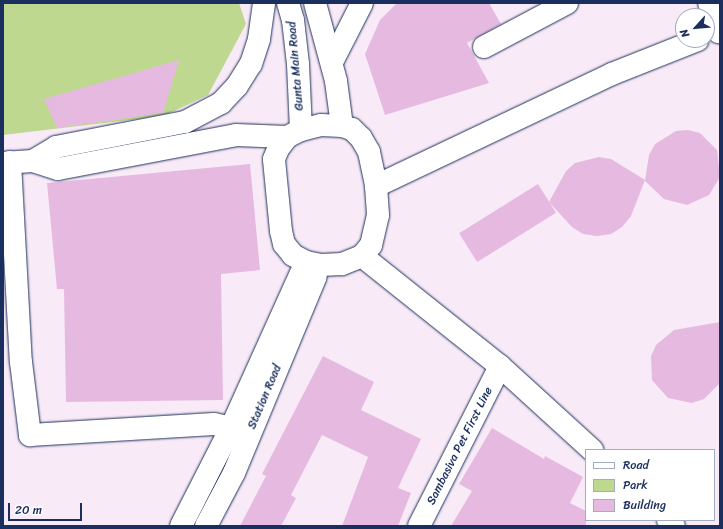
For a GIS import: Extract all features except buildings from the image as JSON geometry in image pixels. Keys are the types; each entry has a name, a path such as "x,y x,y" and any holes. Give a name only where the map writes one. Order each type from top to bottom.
{"street":[{"path":"33,161 56,146 185,122 221,103 237,86 251,64 259,39 264,3"},
{"path":"291,12 310,3"},
{"path":"315,3 332,62 342,126"},
{"path":"332,62 362,3"},
{"path":"484,47 567,3"},
{"name":"Gunta Main Road","path":"291,12 294,133"},
{"path":"376,186 612,74 678,48"},
{"path":"245,446 231,428 214,424 30,435 21,362 7,162 33,161 58,169 236,135 294,133 321,125 342,126 352,130 361,138 368,152 376,186 376,229 371,244 362,256 342,264 313,264 288,250 284,244 281,231 274,159 294,133"},
{"path":"362,256 500,366 591,449"},
{"path":"181,526 313,264"},
{"name":"Station Road","path":"206,526 245,446 313,264"},
{"name":"Sambasiva Pet First Line","path":"419,526 500,366"}],"green space":[{"path":"3,3 239,3 246,24 208,95 163,116 3,135"}]}
